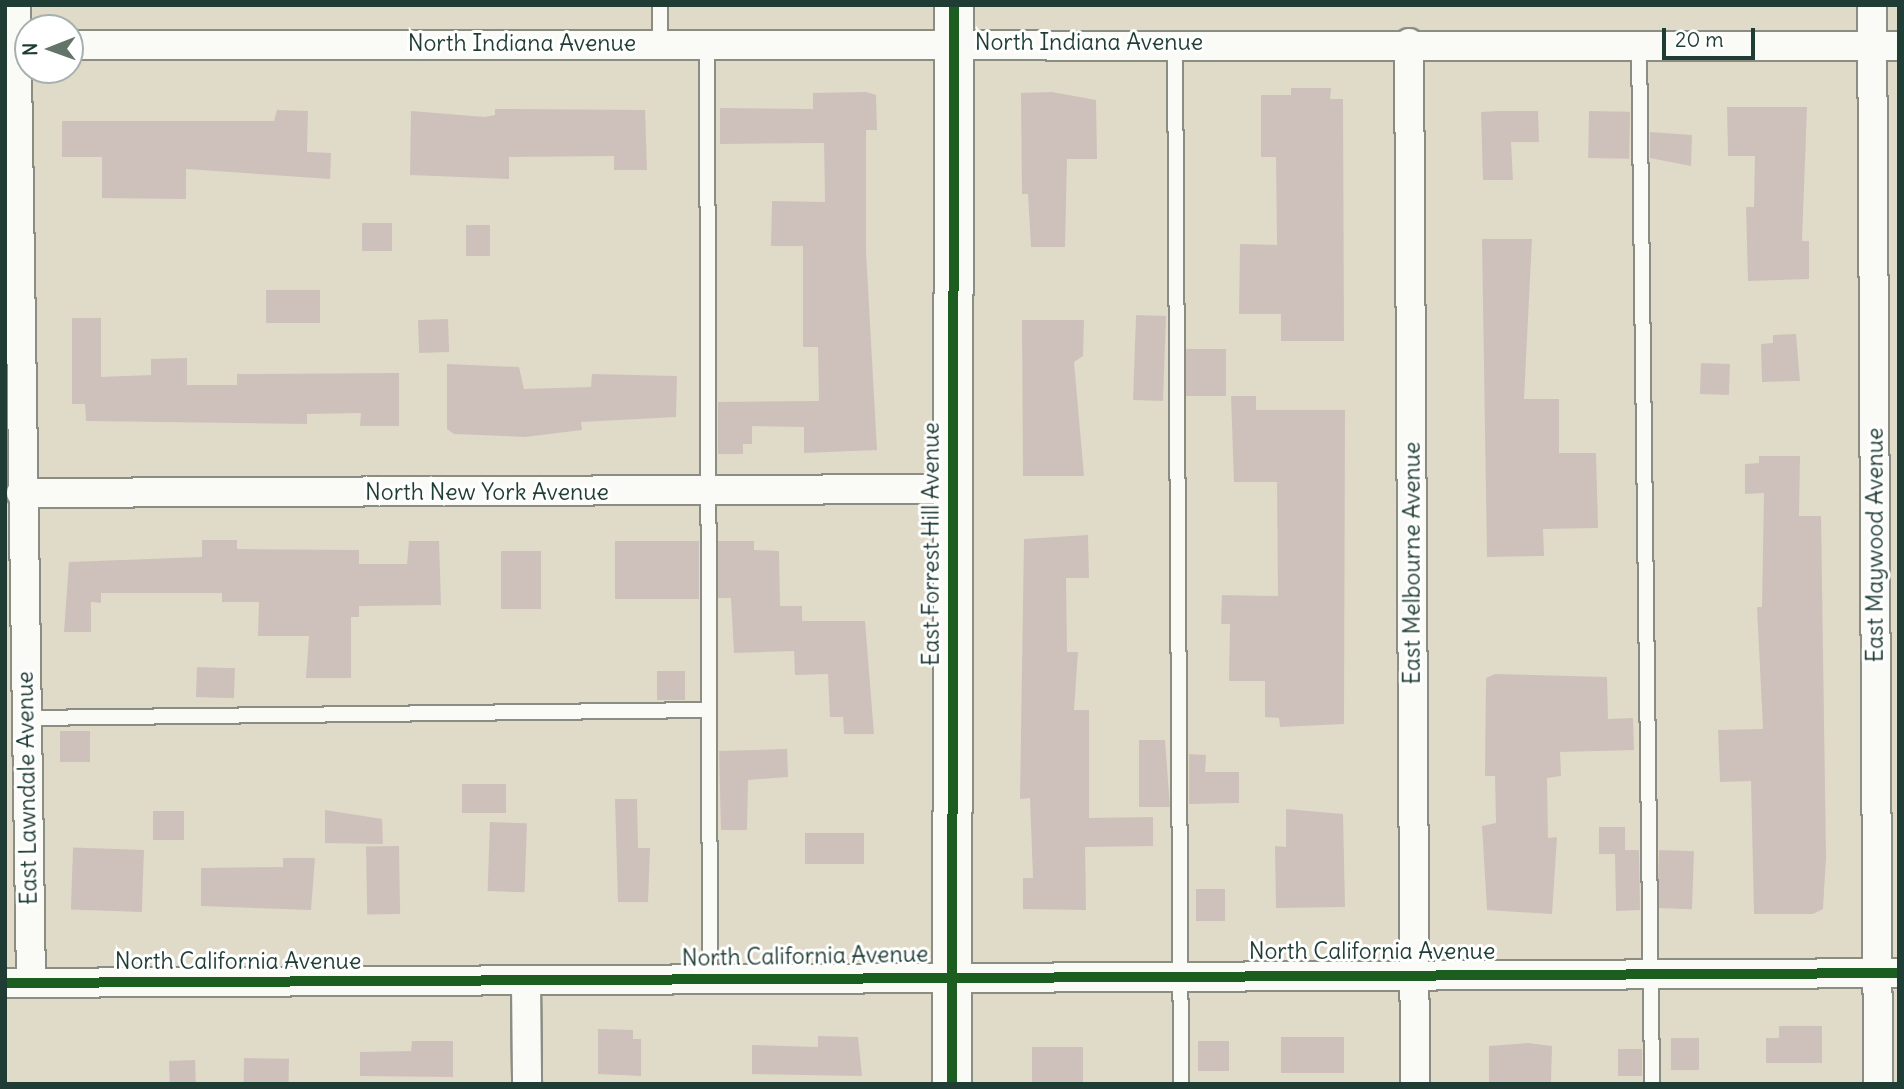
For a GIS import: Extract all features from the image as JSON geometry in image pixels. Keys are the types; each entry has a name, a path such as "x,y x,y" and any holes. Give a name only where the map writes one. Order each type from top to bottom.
{"main road":[{"name":"East Forrest Hill Avenue","path":"952,1084 954,24"}],"street":[{"name":"East Maywood Avenue","path":"1872,5 1885,46 1888,972 1878,1084"},
{"name":"North Indiana Avenue","path":"84,45 707,43 954,24 1175,42 1885,46"},
{"name":"East Melbourne Avenue","path":"1409,43 1415,1084"},
{"name":"East Lawndale Avenue","path":"16,84 26,719 18,982"},
{"name":"North New York Avenue","path":"21,493 952,489"},
{"name":"North California Avenue","path":"18,982 526,982 951,974 1888,972"},
{"path":"526,982 527,1084"}],"lane":[{"path":"660,5 660,43"},
{"path":"1175,42 1181,1084"},
{"path":"707,43 704,491 710,979"},
{"path":"1639,44 1652,1084"},
{"path":"26,719 706,710"}],"building":[{"path":"1291,88 1331,88 1330,99 1343,99 1344,341 1281,341 1281,314 1239,314 1240,244 1277,245 1276,157 1261,157 1261,95 1291,95"},
{"path":"866,92 876,95 877,130 866,130 866,251 877,450 804,453 804,427 752,426 752,444 743,444 743,454 718,454 718,402 819,401 818,347 803,347 803,246 771,246 772,201 825,202 824,143 720,144 720,108 813,109 813,93"},
{"path":"1052,92 1096,100 1097,159 1067,159 1065,247 1031,247 1028,194 1022,194 1021,93"},
{"path":"1727,107 1807,107 1802,241 1809,241 1809,279 1748,281 1746,207 1754,207 1755,156 1728,156"},
{"path":"495,109 645,110 647,170 614,170 614,156 509,157 509,179 410,175 411,111 485,117 495,115"},
{"path":"277,110 308,111 307,152 331,153 330,179 186,169 186,199 102,198 102,157 62,157 62,121 274,121"},
{"path":"1538,111 1539,142 1511,142 1513,180 1483,180 1481,112"},
{"path":"1589,111 1630,112 1629,159 1588,158"},
{"path":"1650,132 1692,135 1691,166 1650,158"},
{"path":"362,223 392,223 392,251 362,251"},
{"path":"466,225 490,225 490,256 466,256"},
{"path":"1482,239 1532,239 1524,399 1559,399 1559,453 1596,453 1598,528 1543,529 1544,556 1487,557"},
{"path":"266,290 320,290 320,323 266,323"},
{"path":"1136,315 1166,316 1163,401 1133,400"},
{"path":"72,318 101,318 101,377 151,375 151,359 187,358 187,385 237,385 237,374 399,373 399,426 360,426 361,413 307,414 307,424 86,421 85,404 72,404"},
{"path":"448,319 449,352 419,353 418,320"},
{"path":"1022,320 1084,320 1083,356 1074,362 1084,476 1023,476"},
{"path":"1796,334 1800,381 1762,382 1761,344 1773,343 1773,335"},
{"path":"1186,349 1226,349 1226,396 1186,396"},
{"path":"1701,363 1730,364 1729,395 1700,394"},
{"path":"447,364 519,367 524,389 591,387 592,374 677,376 676,417 581,422 582,430 525,437 454,434 447,429"},
{"path":"1231,396 1256,396 1256,410 1345,410 1344,724 1280,727 1279,718 1265,717 1265,681 1229,681 1230,624 1221,624 1222,595 1278,596 1277,482 1234,482"},
{"path":"1759,456 1800,456 1799,516 1821,516 1826,857 1823,909 1813,914 1754,914 1751,781 1720,782 1718,730 1763,729 1757,607 1762,607 1764,493 1745,494 1745,464 1759,463"},
{"path":"1088,535 1089,578 1066,578 1067,652 1078,652 1074,710 1089,710 1089,818 1153,817 1153,846 1085,847 1086,910 1023,909 1023,878 1033,878 1030,798 1020,799 1024,539"},
{"path":"202,540 237,540 237,549 359,550 359,564 407,564 409,541 439,541 441,605 359,606 359,617 351,617 351,678 306,678 309,636 258,636 259,602 222,602 222,593 101,593 101,603 91,602 91,632 64,632 69,562 202,557"},
{"path":"615,541 699,541 699,599 615,599"},
{"path":"718,541 754,541 754,550 779,551 780,606 802,606 802,621 865,621 874,734 844,734 843,717 830,717 828,674 795,675 794,651 734,653 731,598 718,598"},
{"path":"501,551 541,551 541,609 501,609"},
{"path":"197,667 235,668 234,698 196,697"},
{"path":"657,671 685,671 685,700 657,700"},
{"path":"1495,674 1607,677 1608,719 1633,718 1634,750 1560,752 1561,776 1547,778 1548,838 1557,837 1552,914 1487,910 1482,826 1496,823 1495,776 1485,776 1486,678"},
{"path":"60,731 90,731 90,762 60,762"},
{"path":"1139,740 1165,740 1170,807 1139,807"},
{"path":"787,749 788,777 748,780 747,830 721,830 719,751"},
{"path":"1189,754 1206,755 1205,772 1239,772 1239,803 1189,804"},
{"path":"462,784 506,784 506,813 462,813"},
{"path":"615,799 637,799 638,848 650,848 648,902 618,902"},
{"path":"1286,809 1343,814 1345,907 1276,908 1275,846 1286,847"},
{"path":"325,810 382,819 383,844 325,843"},
{"path":"153,811 184,811 184,840 153,840"},
{"path":"490,822 527,823 525,892 488,891"},
{"path":"1599,827 1625,827 1625,850 1639,850 1640,910 1616,911 1615,854 1599,854"},
{"path":"805,833 864,833 864,864 805,864"},
{"path":"399,846 400,914 367,915 366,847"},
{"path":"73,848 144,850 142,912 71,909"},
{"path":"1659,850 1694,851 1692,909 1657,908"},
{"path":"283,858 315,858 311,910 201,906 201,868 283,867"},
{"path":"1196,889 1225,889 1225,921 1196,921"},
{"path":"1779,1026 1822,1026 1822,1063 1766,1063 1766,1038 1779,1038"},
{"path":"598,1029 633,1030 633,1039 641,1039 641,1076 598,1074"},
{"path":"818,1036 858,1037 862,1076 752,1074 752,1045 818,1047"},
{"path":"1281,1037 1344,1037 1344,1073 1281,1073"},
{"path":"1671,1038 1699,1038 1699,1070 1671,1070"},
{"path":"412,1041 453,1041 453,1077 360,1076 360,1052 411,1051"},
{"path":"1198,1041 1229,1041 1229,1071 1198,1071"},
{"path":"1528,1043 1552,1046 1551,1082 1489,1082 1489,1046"},
{"path":"1032,1047 1083,1047 1083,1083 1032,1083"},
{"path":"1618,1049 1642,1049 1642,1076 1618,1076"},
{"path":"244,1058 289,1059 289,1084 244,1084"},
{"path":"195,1060 196,1084 170,1084 169,1061"}],"cycle path":[{"path":"952,1084 954,5"},
{"path":"5,983 1899,973"}]}
